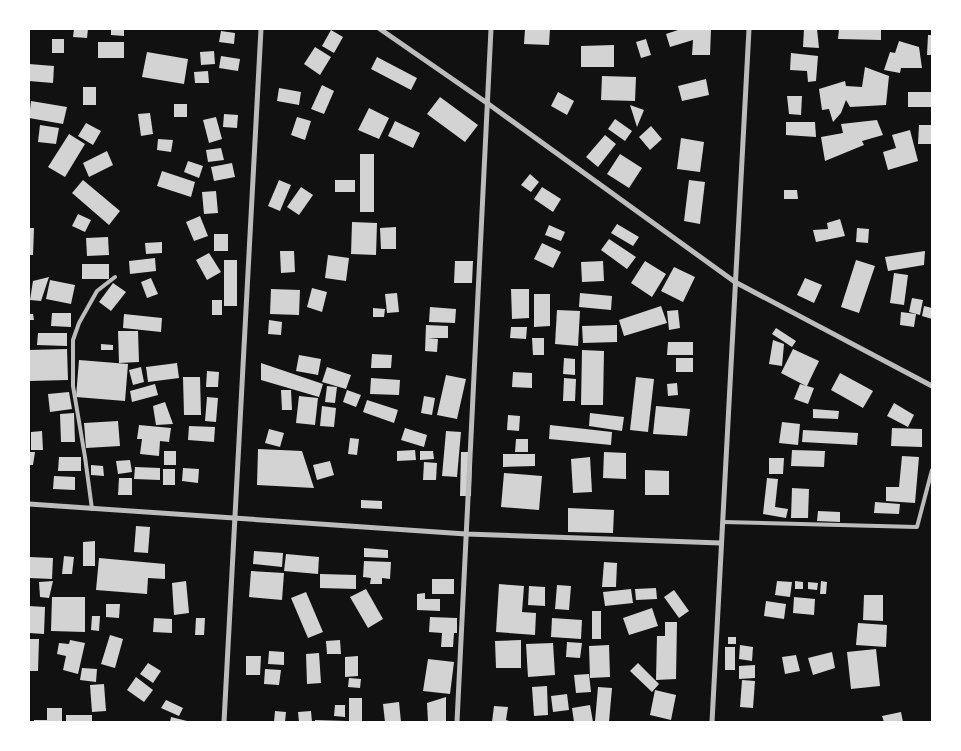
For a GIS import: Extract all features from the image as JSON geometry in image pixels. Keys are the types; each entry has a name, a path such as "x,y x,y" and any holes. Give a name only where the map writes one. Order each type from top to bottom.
{"street":[{"path":"224,722 261,29"},
{"path":"380,29 487,103 735,282 932,386"},
{"path":"457,722 491,29"},
{"path":"712,722 749,29"},
{"path":"29,504 466,534 721,543"}],"lane":[{"path":"92,509 73,386 73,340 79,323 98,291 115,277"},
{"path":"722,522 917,527 932,470"}],"building":[{"path":"74,29 88,29 87,38 73,37"},
{"path":"111,29 124,29 124,36 111,35"},
{"path":"525,29 550,29 549,45 524,44"},
{"path":"681,29 711,29 710,55 692,55 693,40 670,47 666,34"},
{"path":"804,29 817,29 819,48 803,47"},
{"path":"839,29 881,29 881,40 838,39"},
{"path":"331,30 343,37 334,53 322,46"},
{"path":"221,31 235,33 234,44 219,42"},
{"path":"928,35 932,35 932,55 927,55"},
{"path":"52,39 64,39 64,53 52,53"},
{"path":"646,39 651,55 641,58 636,42"},
{"path":"899,41 919,47 922,68 901,68 900,73 884,70 890,52 895,53"},
{"path":"98,42 124,42 124,58 98,58"},
{"path":"614,45 614,67 581,67 581,46"},
{"path":"315,47 331,57 320,75 304,64"},
{"path":"214,51 215,64 201,65 200,52"},
{"path":"147,52 188,59 184,84 142,77"},
{"path":"791,53 818,56 816,81 808,82 807,71 790,70"},
{"path":"221,56 240,59 238,71 219,68"},
{"path":"377,57 417,78 411,90 371,69"},
{"path":"29,64 54,66 53,83 29,81"},
{"path":"865,67 889,76 886,105 850,107 846,100 841,113 833,122 829,109 822,110 819,89 845,81 846,86 862,87"},
{"path":"208,71 209,83 195,83 194,72"},
{"path":"602,76 636,77 635,101 601,100"},
{"path":"706,79 709,95 682,101 678,86"},
{"path":"322,85 334,91 324,114 311,109"},
{"path":"83,87 96,87 96,105 83,105"},
{"path":"279,88 301,92 299,105 277,101"},
{"path":"558,92 574,101 567,115 551,106"},
{"path":"908,92 932,92 932,107 908,107"},
{"path":"787,96 802,96 801,115 789,114"},
{"path":"440,97 478,125 465,142 427,114"},
{"path":"31,101 67,107 63,124 29,118"},
{"path":"174,104 187,104 187,117 174,117"},
{"path":"630,105 644,110 637,127"},
{"path":"369,108 389,118 379,139 358,130"},
{"path":"150,113 153,134 141,136 138,114"},
{"path":"224,114 238,115 237,128 223,127"},
{"path":"216,117 222,139 209,143 203,120"},
{"path":"297,117 311,121 305,140 291,135"},
{"path":"615,119 632,131 625,141 608,129"},
{"path":"877,120 883,135 862,141 864,145 825,161 821,137 843,133 841,124"},
{"path":"395,121 420,133 413,148 388,136"},
{"path":"786,122 815,122 816,137 786,135"},
{"path":"86,123 101,131 93,145 78,136"},
{"path":"40,125 59,128 56,144 38,142"},
{"path":"919,125 932,125 932,144 918,144"},
{"path":"651,126 662,139 650,150 639,137"},
{"path":"910,130 918,161 888,170 883,152 896,148 892,135"},
{"path":"69,134 85,144 65,177 48,167"},
{"path":"605,135 616,144 598,167 586,157"},
{"path":"681,138 704,142 700,172 677,169"},
{"path":"158,139 173,140 171,152 157,150"},
{"path":"221,148 224,160 208,162 206,150"},
{"path":"107,151 113,165 89,177 83,163"},
{"path":"360,154 374,154 374,212 360,212"},
{"path":"620,154 642,168 629,188 607,174"},
{"path":"188,161 203,166 199,178 184,172"},
{"path":"232,163 235,177 214,181 211,167"},
{"path":"162,171 195,182 191,197 157,186"},
{"path":"530,174 539,182 531,192 521,185"},
{"path":"83,180 120,211 109,225 72,193"},
{"path":"279,180 291,185 280,211 268,206"},
{"path":"335,180 355,180 355,192 335,192"},
{"path":"689,180 705,182 700,224 684,221"},
{"path":"301,187 313,195 299,215 287,207"},
{"path":"542,187 561,199 553,212 534,199"},
{"path":"784,190 797,190 798,199 784,199"},
{"path":"216,191 218,213 204,214 202,192"},
{"path":"78,214 91,220 85,232 72,226"},
{"path":"200,216 208,236 194,241 186,222"},
{"path":"840,219 845,236 816,242 813,230 828,229 827,223"},
{"path":"352,222 377,223 376,255 351,254"},
{"path":"617,224 639,237 633,246 611,233"},
{"path":"549,225 565,232 561,241 545,235"},
{"path":"396,227 396,249 381,249 380,228"},
{"path":"29,228 34,228 33,255 29,255"},
{"path":"857,228 869,229 868,243 856,242"},
{"path":"214,234 228,234 228,251 214,251"},
{"path":"108,237 109,255 87,256 86,238"},
{"path":"609,239 636,257 627,269 601,250"},
{"path":"162,242 162,253 146,254 145,243"},
{"path":"542,243 561,252 553,268 534,259"},
{"path":"280,251 294,251 295,272 281,273"},
{"path":"925,251 924,265 888,271 885,257"},
{"path":"209,253 221,272 207,280 196,260"},
{"path":"328,255 349,258 346,281 325,278"},
{"path":"155,258 156,271 130,274 129,261"},
{"path":"224,260 237,260 237,306 224,306"},
{"path":"856,260 875,266 859,313 841,307"},
{"path":"455,261 473,261 472,283 454,283"},
{"path":"603,261 604,281 582,282 581,262"},
{"path":"645,261 666,274 652,297 631,283"},
{"path":"82,264 109,264 109,279 82,279"},
{"path":"674,267 695,277 683,302 661,291"},
{"path":"894,273 908,275 904,305 890,303"},
{"path":"49,277 41,301 30,300 33,281"},
{"path":"151,278 158,294 147,298 141,282"},
{"path":"805,278 822,285 814,303 797,295"},
{"path":"50,280 75,285 71,304 46,299"},
{"path":"113,283 126,292 111,311 99,302"},
{"path":"312,288 327,292 322,312 307,307"},
{"path":"271,289 300,290 299,315 270,314"},
{"path":"511,289 529,289 529,318 512,319"},
{"path":"397,293 399,312 387,313 385,294"},
{"path":"580,293 612,296 611,310 579,307"},
{"path":"534,294 550,294 550,326 534,327"},
{"path":"912,298 923,300 920,315 909,312"},
{"path":"212,300 222,300 222,315 212,315"},
{"path":"661,306 667,323 624,336 619,320"},
{"path":"924,306 932,308 932,319 922,316"},
{"path":"430,307 456,309 455,323 429,322"},
{"path":"373,308 385,309 384,317 373,317"},
{"path":"557,310 580,311 578,346 555,344"},
{"path":"678,310 680,328 669,330 667,311"},
{"path":"901,312 916,314 914,327 900,325"},
{"path":"52,313 71,313 71,327 51,326"},
{"path":"29,314 33,314 34,320 29,320"},
{"path":"124,314 162,318 161,332 123,328"},
{"path":"269,320 282,322 281,335 268,334"},
{"path":"426,325 448,326 448,338 428,338 438,339 437,352 425,351"},
{"path":"617,325 617,342 583,343 582,326"},
{"path":"511,327 527,327 526,339 510,338"},
{"path":"776,328 796,341 792,347 772,334"},
{"path":"118,331 138,331 139,362 119,363"},
{"path":"38,333 67,333 67,346 37,345"},
{"path":"532,338 544,338 544,355 533,355"},
{"path":"773,340 784,344 782,366 769,364"},
{"path":"668,342 693,342 693,355 667,355"},
{"path":"101,344 113,345 113,350 101,350"},
{"path":"67,349 68,380 29,381 29,350"},
{"path":"793,349 819,361 807,386 814,388 808,404 794,399 800,384 806,386 781,373"},
{"path":"582,350 604,351 603,405 581,405"},
{"path":"372,354 392,355 391,368 371,368"},
{"path":"299,355 321,359 318,375 296,371"},
{"path":"564,358 575,359 575,375 563,374"},
{"path":"676,358 693,358 693,372 676,372"},
{"path":"79,360 128,364 125,401 76,397"},
{"path":"177,363 179,378 148,382 146,367"},
{"path":"261,363 323,384 319,397 261,380"},
{"path":"141,367 144,382 133,385 129,370"},
{"path":"327,367 351,375 346,389 322,382"},
{"path":"207,371 219,372 218,387 206,387"},
{"path":"513,372 532,373 532,388 512,387"},
{"path":"840,373 873,391 863,408 831,390"},
{"path":"446,375 466,379 457,419 437,415"},
{"path":"183,377 200,377 201,415 184,415"},
{"path":"636,377 654,379 648,432 630,430"},
{"path":"371,378 400,380 399,395 370,394"},
{"path":"564,378 576,379 575,401 563,401"},
{"path":"677,383 678,395 668,396 667,384"},
{"path":"155,384 158,395 132,402 130,391"},
{"path":"327,386 337,387 335,403 325,402"},
{"path":"281,390 291,390 292,410 282,410"},
{"path":"347,390 361,395 356,407 343,402"},
{"path":"69,392 72,409 50,412 48,394"},
{"path":"299,396 318,398 315,425 296,423"},
{"path":"424,396 435,398 432,415 421,413"},
{"path":"207,397 218,398 216,422 205,421"},
{"path":"367,400 398,410 394,423 363,412"},
{"path":"165,402 173,424 156,425 153,406"},
{"path":"894,403 914,415 908,427 887,416"},
{"path":"322,406 336,408 334,427 320,426"},
{"path":"656,406 690,409 687,436 653,434"},
{"path":"813,409 839,411 838,419 813,418"},
{"path":"74,413 75,442 61,442 60,414"},
{"path":"590,413 624,417 622,431 589,426"},
{"path":"508,415 520,416 519,431 507,430"},
{"path":"118,421 120,446 86,448 84,423"},
{"path":"782,422 800,424 798,445 779,443"},
{"path":"139,425 171,428 169,442 160,441 159,456 140,454 142,439 137,439"},
{"path":"550,425 612,432 611,445 549,439"},
{"path":"189,426 215,427 214,442 188,440"},
{"path":"405,428 427,435 424,447 401,440"},
{"path":"892,428 922,429 922,447 891,446"},
{"path":"269,429 284,433 280,447 265,443"},
{"path":"803,430 858,433 857,445 802,442"},
{"path":"42,431 43,450 31,450 31,432"},
{"path":"446,431 461,432 457,477 442,476"},
{"path":"350,438 359,439 357,455 348,454"},
{"path":"516,439 528,439 528,452 515,452"},
{"path":"258,449 302,451 314,488 257,485"},
{"path":"415,450 416,460 397,461 397,451"},
{"path":"792,450 825,451 824,467 791,466"},
{"path":"164,451 176,451 176,465 164,465"},
{"path":"420,451 433,451 434,459 420,460"},
{"path":"29,452 35,452 33,465 29,465"},
{"path":"461,452 472,452 471,496 460,496"},
{"path":"604,452 626,453 626,479 603,478"},
{"path":"503,454 535,454 535,466 503,467"},
{"path":"902,456 919,457 915,503 886,501 886,487 899,487"},
{"path":"59,457 81,457 81,471 58,471"},
{"path":"590,457 592,492 573,493 571,459"},
{"path":"769,458 784,458 783,474 769,474"},
{"path":"130,460 132,472 118,474 116,461"},
{"path":"330,461 334,475 317,480 313,465"},
{"path":"424,462 437,463 436,480 423,480"},
{"path":"91,465 103,466 104,476 91,475"},
{"path":"135,467 160,468 160,480 134,479"},
{"path":"183,468 199,469 198,483 182,481"},
{"path":"163,469 175,469 175,485 163,485"},
{"path":"645,470 669,471 669,495 645,495"},
{"path":"504,473 542,476 539,510 501,507"},
{"path":"54,476 75,477 75,490 53,489"},
{"path":"119,478 132,478 132,495 118,495"},
{"path":"767,478 778,479 775,507 788,509 786,518 763,514"},
{"path":"792,488 809,489 808,518 791,518"},
{"path":"361,500 382,501 382,509 361,508"},
{"path":"875,502 900,504 899,514 874,513"},
{"path":"568,508 614,510 613,533 568,532"},
{"path":"818,511 840,512 840,522 817,521"},
{"path":"136,526 150,527 148,553 134,552"},
{"path":"95,541 95,566 83,566 83,542"},
{"path":"364,548 388,550 388,558 364,557"},
{"path":"254,551 283,553 282,567 253,564"},
{"path":"286,554 319,557 318,574 284,571"},
{"path":"64,556 74,557 72,574 62,574"},
{"path":"29,557 53,558 52,579 29,578"},
{"path":"99,558 165,564 165,579 148,578 147,594 96,590"},
{"path":"364,561 391,562 390,579 382,578 382,584 370,584 371,578 363,577"},
{"path":"604,562 617,563 616,587 602,587"},
{"path":"251,571 284,573 282,600 249,597"},
{"path":"320,574 356,575 356,589 320,588"},
{"path":"432,579 454,579 454,594 432,594"},
{"path":"53,581 49,598 40,597 39,582"},
{"path":"186,581 189,613 174,615 172,583"},
{"path":"777,581 792,582 790,597 775,595"},
{"path":"795,581 803,582 803,589 795,589"},
{"path":"821,581 827,582 826,594 820,594"},
{"path":"808,582 818,583 817,590 808,589"},
{"path":"499,584 524,586 522,612 536,613 535,635 496,632"},
{"path":"557,585 571,586 569,610 555,609"},
{"path":"529,586 545,587 545,606 528,605"},
{"path":"656,588 657,599 636,600 635,589"},
{"path":"366,589 383,619 368,628 350,597"},
{"path":"631,589 633,603 605,606 603,592"},
{"path":"674,590 689,611 679,618 664,597"},
{"path":"306,592 323,632 308,638 291,598"},
{"path":"425,593 425,599 440,599 440,611 417,610 417,594"},
{"path":"864,595 883,595 883,621 863,620"},
{"path":"52,597 85,597 85,632 51,631"},
{"path":"794,597 815,599 814,615 793,613"},
{"path":"766,601 786,604 784,619 764,616"},
{"path":"106,604 120,604 119,618 106,617"},
{"path":"29,606 45,607 44,634 29,633"},
{"path":"652,608 658,626 629,635 623,618"},
{"path":"592,611 601,611 601,639 592,639"},
{"path":"92,616 100,616 99,631 91,630"},
{"path":"430,617 457,618 457,633 454,633 453,647 441,647 442,633 429,632"},
{"path":"154,618 172,619 172,633 153,632"},
{"path":"196,618 205,618 204,635 195,635"},
{"path":"552,618 582,620 581,639 551,637"},
{"path":"665,622 677,622 676,679 656,680 657,636 665,636"},
{"path":"858,623 887,625 886,647 856,645"},
{"path":"110,635 123,639 115,668 101,664"},
{"path":"728,637 736,637 736,644 728,644"},
{"path":"29,639 39,639 38,671 29,671"},
{"path":"70,640 85,643 78,674 63,670 66,656 57,654 59,643 69,644"},
{"path":"340,640 341,654 327,654 326,641"},
{"path":"521,640 521,668 496,668 495,641"},
{"path":"567,642 582,643 580,658 566,657"},
{"path":"553,643 555,675 528,677 526,644"},
{"path":"609,645 610,677 590,678 589,646"},
{"path":"740,645 753,647 752,661 739,659"},
{"path":"725,647 735,647 735,670 725,670"},
{"path":"876,649 880,686 851,689 847,652"},
{"path":"269,651 284,652 284,665 268,664"},
{"path":"832,652 835,668 813,675 808,658"},
{"path":"319,653 321,683 307,684 306,654"},
{"path":"796,655 800,671 785,674 782,657"},
{"path":"246,656 261,656 260,675 246,675"},
{"path":"358,656 358,676 345,677 345,657"},
{"path":"428,659 454,662 450,694 423,691"},
{"path":"148,663 161,671 153,683 140,674"},
{"path":"638,663 659,684 652,692 630,671"},
{"path":"755,665 755,678 739,679 739,666"},
{"path":"82,668 97,669 96,682 80,680"},
{"path":"265,669 281,670 279,685 264,684"},
{"path":"589,674 591,692 576,693 574,675"},
{"path":"136,677 153,690 144,702 127,690"},
{"path":"349,678 361,679 360,688 348,687"},
{"path":"742,680 755,681 753,708 740,707"},
{"path":"104,684 106,711 92,712 90,685"},
{"path":"547,686 548,715 534,716 532,687"},
{"path":"598,687 612,688 609,722 595,721"},
{"path":"655,690 676,695 671,720 650,715"},
{"path":"567,694 569,710 553,712 551,696"},
{"path":"446,697 446,722 428,722 427,703"},
{"path":"349,698 362,698 362,722 349,722"},
{"path":"166,700 183,708 179,716 161,708"},
{"path":"399,702 401,722 385,722 383,704"},
{"path":"335,705 345,705 345,717 334,716"},
{"path":"590,705 593,722 574,722 572,708"},
{"path":"494,706 508,707 506,720 513,722 492,722"},
{"path":"47,708 62,708 62,722 34,722 34,720 47,720"},
{"path":"275,711 286,712 285,722 274,722"},
{"path":"311,711 312,722 299,722 298,712"},
{"path":"901,712 903,722 884,722 882,716"},
{"path":"66,715 92,715 92,722 66,722"},
{"path":"171,717 191,722 170,722"},
{"path":"315,720 348,721 348,722 315,722"}]}
